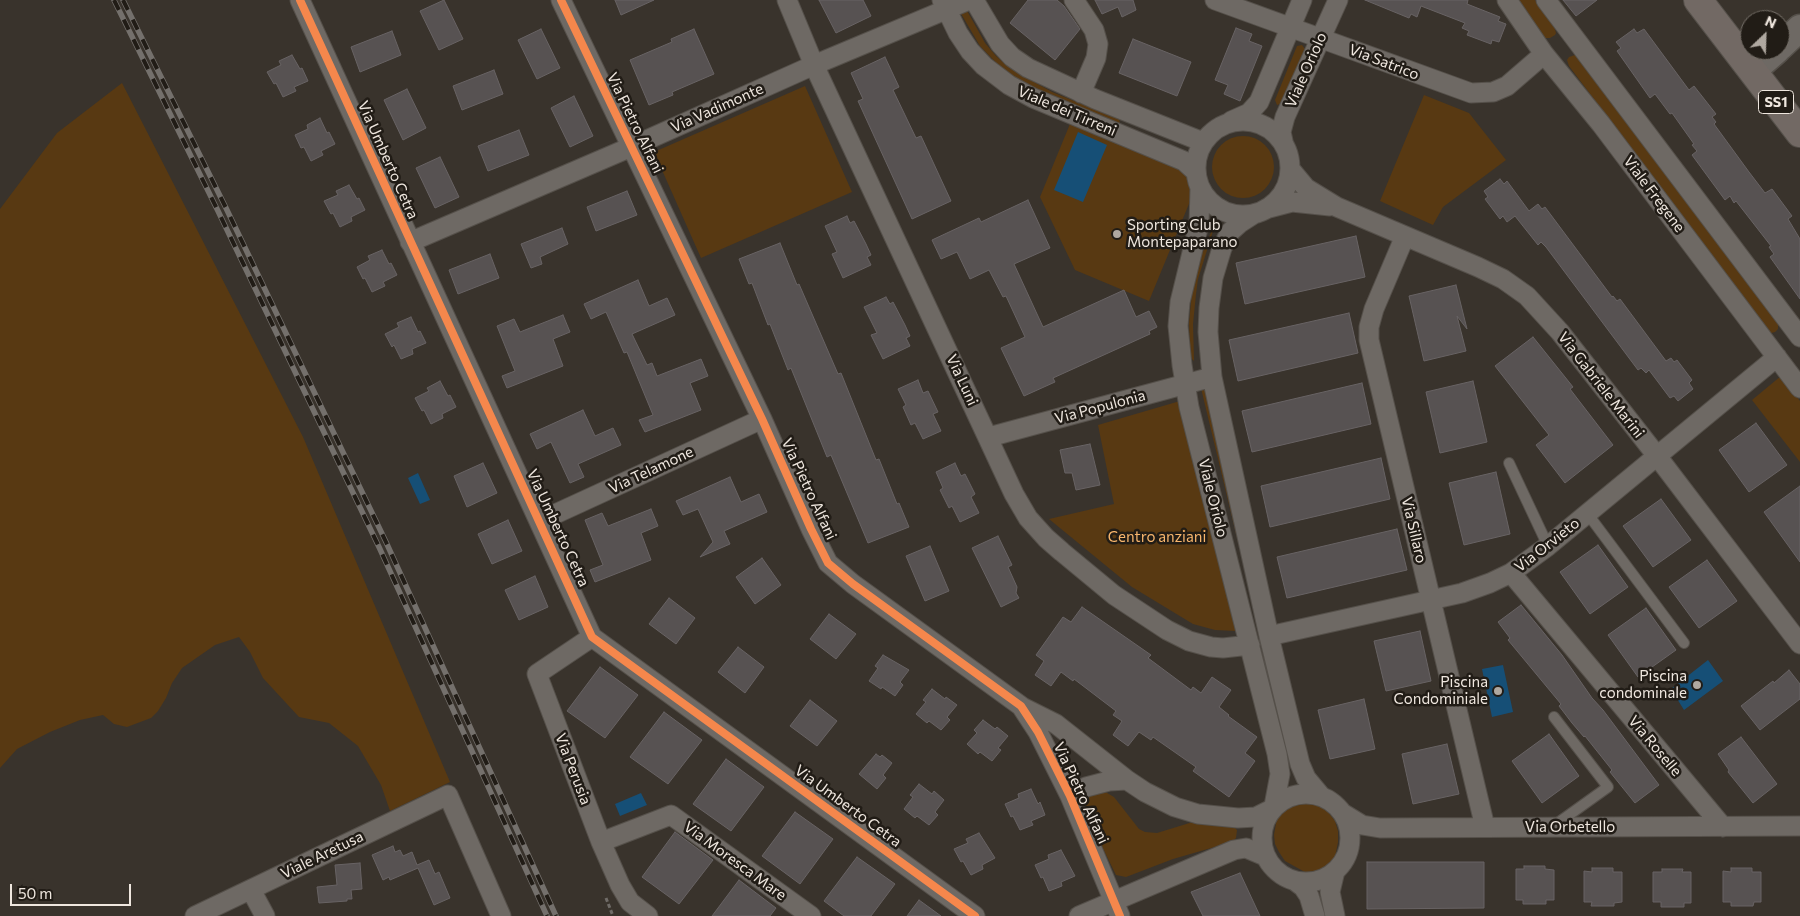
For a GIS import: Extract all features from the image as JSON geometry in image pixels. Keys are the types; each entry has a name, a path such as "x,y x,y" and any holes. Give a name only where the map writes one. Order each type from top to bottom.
{"main road":[{"name":"SS1","path":"1698,0 1800,133"}],"street":[{"name":"Via Umberto Cetra","path":"300,0 592,637 975,916"},
{"name":"Via Pietro Alfani","path":"561,0 762,419 828,563 1021,706 1038,732 1070,796 1116,908"},
{"name":"Via Luni","path":"787,0 814,64 1018,502 1034,525 1054,546 1114,594 1167,630 1189,641 1211,647 1223,648 1250,645"},
{"name":"Via Vadimonte","path":"410,242 630,147 944,5 969,0"},
{"name":"Viale dei Tirreni","path":"974,0 996,38 1012,58 1039,74 1080,93 1203,142"},
{"path":"1074,0 1094,30 1098,44 1096,58 1080,93"},
{"name":"Via Satrico","path":"1215,0 1290,26 1455,89 1478,94 1493,92 1507,86 1544,54"},
{"name":"Viale Oriolo","path":"1228,122 1249,113 1259,102 1302,0"},
{"name":"Viale Oriolo","path":"1283,141 1281,132 1285,117 1338,0"},
{"name":"Viale Fregene","path":"1507,0 1544,54 1601,124 1800,388"},
{"name":"Viale Fregene","path":"1546,0 1800,337"},
{"name":"Viale dei Tirreni","path":"944,5 958,33 970,51 984,66 1008,86 1184,161 1198,180"},
{"path":"1790,38 1800,28"},
{"path":"1753,71 1766,60"},
{"path":"1244,120 1259,123 1272,130 1283,141 1289,155 1291,170 1288,185 1280,198 1261,211 1238,215 1222,210 1209,201 1198,180 1197,156 1203,142 1214,130 1228,122 1244,120"},
{"name":"Via Gabriele Marini","path":"1291,170 1306,188 1336,207 1491,273 1521,291 1534,303 1560,332 1657,456 1800,644"},
{"name":"Viale Oriolo","path":"1198,180 1199,224 1185,276 1178,326 1185,384 1278,760 1280,774 1273,808"},
{"name":"Via Gabriele Marini","path":"1261,211 1292,202 1336,207"},
{"name":"Viale Oriolo","path":"1261,211 1230,232 1222,248 1213,278 1208,332 1212,377 1269,636 1302,770 1310,784 1321,796"},
{"name":"Via Sillaro","path":"1405,236 1374,309 1369,340 1485,827"},
{"name":"Via Orvieto","path":"1269,636 1471,590 1511,573 1548,546 1777,357"},
{"name":"Via Populonia","path":"989,437 1212,377"},
{"name":"Via Telamone","path":"540,521 762,419"},
{"name":"Via Roselle","path":"1511,573 1723,827"},
{"name":"Via Perusia","path":"592,637 537,674 601,842 620,886 630,902 648,916"},
{"path":"1021,706 1056,724 1126,780 1175,807 1198,814 1251,817 1261,815 1293,795 1305,793 1321,796 1336,805 1344,814 1350,835 1346,857 1335,871 1319,881 1296,882"},
{"path":"1070,796 1086,787 1126,780"},
{"name":"Viale Aretusa","path":"195,916 448,795 501,916"},
{"path":"1273,808 1262,826 1261,838 1265,856 1276,870 1303,887 1309,896 1315,916"},
{"name":"Via Orbetello","path":"1344,814 1362,824 1380,828 1800,826"},
{"name":"Via Moresca Mare","path":"601,842 671,815 811,916"},
{"path":"1348,849 1361,838 1380,828"},
{"path":"1079,916 1116,908 1234,850 1246,848 1265,856"},
{"path":"1335,871 1330,892 1335,916"},
{"path":"251,890 265,916"}],"lane":[{"path":"1509,463 1548,546"},
{"path":"1587,513 1684,643"},
{"path":"1552,827 1608,787 1554,717"}],"path":[{"path":"604,894 613,916"}],"green space":[{"path":"953,0 961,0 985,43 1011,69 1052,92 1119,119 1120,123 1117,124 1059,101 1007,74 980,46"},
{"path":"1518,0 1535,0 1554,26 1555,35 1545,38"},
{"path":"1302,45 1305,49 1283,103 1277,105 1275,100 1297,46"},
{"path":"1575,55 1778,323 1778,329 1775,332 1771,333 1769,331 1569,66 1567,60"},
{"path":"122,83 303,437 450,782 390,811 381,785 358,746 329,723 299,717 263,678 250,652 239,637 215,645 182,668 158,711 151,718 127,727 114,724 103,715 80,720 50,732 17,749 0,768 0,209 57,133"},
{"path":"805,86 852,192 701,258 654,152"},
{"path":"1424,95 1469,113 1506,160 1443,207 1433,225 1380,201"},
{"name":"Sporting Club Montepaparano","path":"1072,119 1183,165 1193,194 1149,301 1075,270 1040,197"},
{"path":"1243,136 1260,141 1265,145 1269,150 1274,167 1269,184 1265,189 1260,193 1243,198 1226,193 1221,189 1217,184 1212,167 1217,150 1221,145 1226,141"},
{"path":"1212,230 1198,279 1193,324 1194,361 1191,358 1189,323 1192,292 1202,254"},
{"path":"1781,376 1800,401 1800,462 1752,400"},
{"path":"1204,383 1255,613 1200,384"},
{"name":"Centro anziani","path":"1180,401 1236,631 1215,630 1193,624 1132,587 1049,519 1114,504 1098,425"},
{"path":"1102,790 1114,797 1139,829 1145,832 1157,833 1196,821 1231,824 1237,830 1236,838 1232,842 1173,859 1126,877 1116,875 1085,812 1083,804 1086,796"},
{"path":"1300,798 1312,800 1328,812 1335,821 1338,831 1334,862 1323,877 1312,876 1285,861 1275,844 1274,835 1277,818 1289,803"}],"water":[{"path":"1078,132 1107,145 1083,202 1054,190"},
{"path":"418,473 430,500 420,504 408,478"},
{"name":"Piscina condominale","path":"1708,660 1723,681 1684,710 1671,689"},
{"name":"Piscina Condominiale","path":"1503,665 1513,712 1492,717 1482,669"},
{"path":"641,793 647,805 620,816 615,804"}],"building":[{"path":"444,0 463,39 439,50 420,11"},
{"path":"615,0 654,0 621,15"},
{"path":"819,0 863,0 871,16 836,33"},
{"path":"1028,0 1057,0 1064,6 1080,29 1055,60 1010,23"},
{"path":"1095,0 1133,0 1136,10 1122,17 1118,7 1102,14"},
{"path":"1365,0 1468,0 1467,4 1500,17 1498,21 1506,24 1499,42 1492,40 1491,44 1467,35 1469,31 1462,28 1465,23 1421,6 1417,17 1411,14 1409,18"},
{"path":"1563,0 1597,0 1576,16"},
{"path":"1236,28 1252,34 1249,41 1262,46 1240,101 1224,94 1228,85 1215,80"},
{"path":"541,29 560,68 537,79 518,40"},
{"path":"694,29 714,74 672,92 673,95 649,105 630,60 672,42 671,39"},
{"path":"1634,29 1637,33 1644,29 1689,90 1694,86 1716,114 1712,117 1716,122 1714,124 1749,172 1765,193 1772,189 1792,216 1788,219 1800,239 1800,299 1770,257 1774,254 1769,247 1771,246 1736,201 1734,203 1730,196 1725,200 1692,155 1697,151 1692,145 1694,144 1672,113 1670,114 1655,94 1650,98 1617,51 1621,48 1616,42"},
{"path":"392,31 401,55 360,72 351,47"},
{"path":"1133,39 1191,62 1177,96 1119,73"},
{"path":"292,55 300,69 302,68 308,81 294,87 296,91 283,97 276,83 274,84 267,72 281,65 279,61"},
{"path":"885,57 899,87 893,90 916,138 921,136 951,201 912,219 858,101 863,99 851,73"},
{"path":"494,70 503,94 462,110 453,86"},
{"path":"407,89 426,128 403,140 384,100"},
{"path":"574,96 593,136 570,147 551,108"},
{"path":"320,118 335,144 321,151 323,155 311,161 304,147 301,148 295,135 308,129 307,125"},
{"path":"519,130 529,155 488,171 478,146"},
{"path":"440,157 459,197 435,208 416,168"},
{"path":"1500,179 1504,184 1507,181 1529,211 1538,204 1542,209 1545,207 1612,297 1617,301 1620,299 1666,361 1671,358 1674,362 1677,360 1692,380 1689,383 1693,389 1678,401 1674,396 1670,398 1649,370 1646,373 1641,368 1638,370 1546,247 1541,242 1538,245 1515,216 1507,222 1503,216 1500,219 1485,199 1488,197 1484,191"},
{"path":"349,185 365,210 351,217 352,221 340,227 324,201 338,195 336,191"},
{"path":"627,191 637,215 596,231 587,207"},
{"path":"1028,200 1050,248 1014,264 1043,327 1124,290 1136,317 1149,311 1157,327 1149,331 1150,334 1053,378 1055,382 1024,396 1001,348 1025,337 1006,296 1003,297 989,270 970,279 957,252 941,259 932,240 979,218 981,222"},
{"path":"847,216 850,223 854,221 866,244 871,255 867,257 871,265 843,278 832,254 837,252 825,226"},
{"path":"562,228 568,244 540,257 542,264 531,268 521,244"},
{"path":"1356,236 1365,277 1245,304 1236,263"},
{"path":"780,243 838,374 841,373 876,460 879,459 897,504 899,503 909,527 868,543 831,455 827,457 791,368 788,370 752,283 749,284 739,259"},
{"path":"382,250 397,275 383,282 385,286 372,292 357,267 370,260 368,256"},
{"path":"490,254 499,278 458,294 449,270"},
{"path":"638,280 649,306 667,298 675,315 632,334 647,365 652,363 657,376 701,359 708,376 690,383 701,410 645,432 639,420 653,415 627,352 624,353 606,312 591,319 584,304"},
{"path":"1456,285 1467,329 1457,316 1466,351 1424,361 1409,296"},
{"path":"886,297 890,304 893,302 905,325 910,336 906,338 910,346 883,359 871,335 877,333 864,307"},
{"path":"1349,313 1358,353 1238,381 1229,340"},
{"path":"563,315 570,332 553,339 563,366 507,388 502,376 515,371 497,326 514,319 520,332"},
{"path":"411,317 426,343 412,349 413,354 401,359 394,345 392,347 385,334 399,327 397,323"},
{"path":"1533,337 1573,387 1570,389 1613,445 1565,483 1536,445 1549,435 1495,366"},
{"path":"918,380 923,393 928,391 938,412 933,414 941,431 923,439 915,423 911,425 903,407 906,405 898,389"},
{"path":"440,381 456,407 442,414 443,418 431,424 415,398 429,391 427,388"},
{"path":"1473,381 1487,442 1440,453 1426,392"},
{"path":"1362,383 1371,424 1252,452 1242,411"},
{"path":"583,410 595,436 613,428 621,445 578,464 584,477 570,483 551,442 537,449 530,434"},
{"path":"1756,423 1787,465 1749,492 1719,450"},
{"path":"1090,444 1100,485 1076,490 1072,473 1065,473 1060,450"},
{"path":"1381,458 1390,499 1270,527 1261,486"},
{"path":"483,463 497,493 467,507 454,476"},
{"path":"955,463 961,476 965,474 975,494 971,497 979,513 960,522 952,506 949,508 940,490 943,488 936,472"},
{"path":"1496,472 1510,534 1464,545 1449,483"},
{"path":"730,477 741,502 759,494 767,512 724,531 730,544 700,557 713,542 698,509 683,515 676,501"},
{"path":"1800,486 1800,562 1764,512"},
{"path":"1661,499 1691,540 1653,567 1623,526"},
{"path":"651,509 658,526 641,533 651,560 595,582 590,570 603,565 585,520 602,513 608,526"},
{"path":"508,520 522,551 492,564 478,534"},
{"path":"1397,529 1407,570 1287,598 1277,557"},
{"path":"998,536 1012,565 1008,567 1017,587 1016,593 1019,598 1001,607 972,548"},
{"path":"1598,545 1628,587 1590,614 1560,572"},
{"path":"930,546 949,591 925,601 906,556"},
{"path":"762,558 781,585 755,604 736,577"},
{"path":"1707,560 1737,601 1699,628 1669,587"},
{"path":"535,576 548,607 519,620 505,590"},
{"path":"669,598 695,618 676,644 649,624"},
{"path":"1521,605 1562,655 1592,698 1659,785 1635,803 1610,772 1612,770 1559,706 1561,704 1508,640 1510,638 1498,622"},
{"path":"1082,607 1151,655 1148,658 1191,690 1193,687 1201,693 1212,677 1231,690 1219,707 1257,737 1245,753 1255,761 1229,797 1193,771 1196,767 1153,737 1151,740 1139,732 1128,746 1113,735 1122,721 1113,715 1116,711 1074,679 1073,681 1061,672 1051,686 1035,675 1044,661 1036,655 1063,617 1071,622"},
{"path":"1646,608 1676,650 1638,677 1608,635"},
{"path":"829,614 856,634 836,659 810,639"},
{"path":"1420,631 1431,681 1386,691 1374,641"},
{"path":"738,647 764,667 745,693 718,672"},
{"path":"883,655 909,670 900,682 903,685 895,696 869,681 878,668 875,666"},
{"path":"600,667 638,695 605,738 567,711"},
{"path":"1789,670 1800,684 1800,699 1760,730 1741,706"},
{"path":"932,689 957,705 947,717 950,720 941,730 929,721 927,723 916,714 926,702 923,700"},
{"path":"1364,699 1375,749 1330,759 1318,710"},
{"path":"810,700 837,721 817,746 790,726"},
{"path":"664,712 702,740 668,784 630,757"},
{"path":"983,720 995,729 997,727 1008,736 998,748 1001,750 992,761 980,752 978,754 967,744 977,733 974,730"},
{"path":"1549,734 1579,776 1542,803 1512,761"},
{"path":"1741,737 1777,784 1753,803 1728,772 1729,770 1718,754"},
{"path":"1447,744 1459,794 1413,804 1402,754"},
{"path":"876,754 880,757 882,755 892,763 883,775 886,778 877,789 859,774"},
{"path":"726,759 764,787 731,831 693,804"},
{"path":"919,784 932,794 934,791 944,800 935,812 938,815 929,825 917,816 915,818 904,809 913,797 910,795"},
{"path":"1031,789 1038,804 1040,802 1045,815 1031,821 1033,825 1020,830 1005,804 1019,798 1018,794"},
{"path":"795,812 833,839 800,884 762,856"},
{"path":"675,832 713,860 679,904 642,877"},
{"path":"979,833 995,858 982,865 983,869 971,875 954,849 968,843 966,839"},
{"path":"393,846 395,852 400,850 403,856 412,852 417,865 429,860 435,874 439,872 450,898 434,905 418,868 390,880 389,877 383,880 372,855"},
{"path":"1061,850 1075,876 1061,882 1062,886 1049,891 1035,865 1049,859 1048,855"},
{"path":"857,857 895,884 871,916 844,916 824,901"},
{"path":"1367,862 1484,862 1484,908 1367,909"},
{"path":"360,863 362,889 351,890 352,899 319,903 317,887 337,885 335,865"},
{"path":"1524,866 1545,866 1545,869 1554,870 1554,900 1546,900 1546,904 1523,904 1523,900 1516,900 1516,869 1524,869"},
{"path":"1592,868 1613,868 1613,872 1622,872 1622,902 1614,903 1614,906 1591,906 1592,902 1584,902 1584,871 1592,872"},
{"path":"1731,868 1752,868 1752,872 1761,872 1761,902 1754,902 1753,906 1731,906 1731,902 1723,902 1723,871 1731,872"},
{"path":"1662,869 1683,869 1682,872 1691,872 1691,903 1684,903 1684,907 1661,907 1661,902 1653,902 1653,872 1662,872"},
{"path":"1240,873 1260,916 1203,916 1191,892"},
{"path":"739,880 776,908 770,916 712,916"},
{"path":"919,900 941,916 907,916"}],"railway":[{"path":"114,0 218,211 379,547 547,916"},
{"path":"123,0 226,208 386,542 556,916"}],"cycle path":[{"path":"300,0 592,637 975,916"},
{"path":"561,0 762,419 828,563 853,584 1021,706 1038,732 1070,796 1120,916"}],"place":[{"name":"Sporting Club Montepaparano","path":"1117,234"},
{"name":"Piscina condominale","path":"1697,685"},
{"name":"Piscina Condominiale","path":"1498,691"}]}
